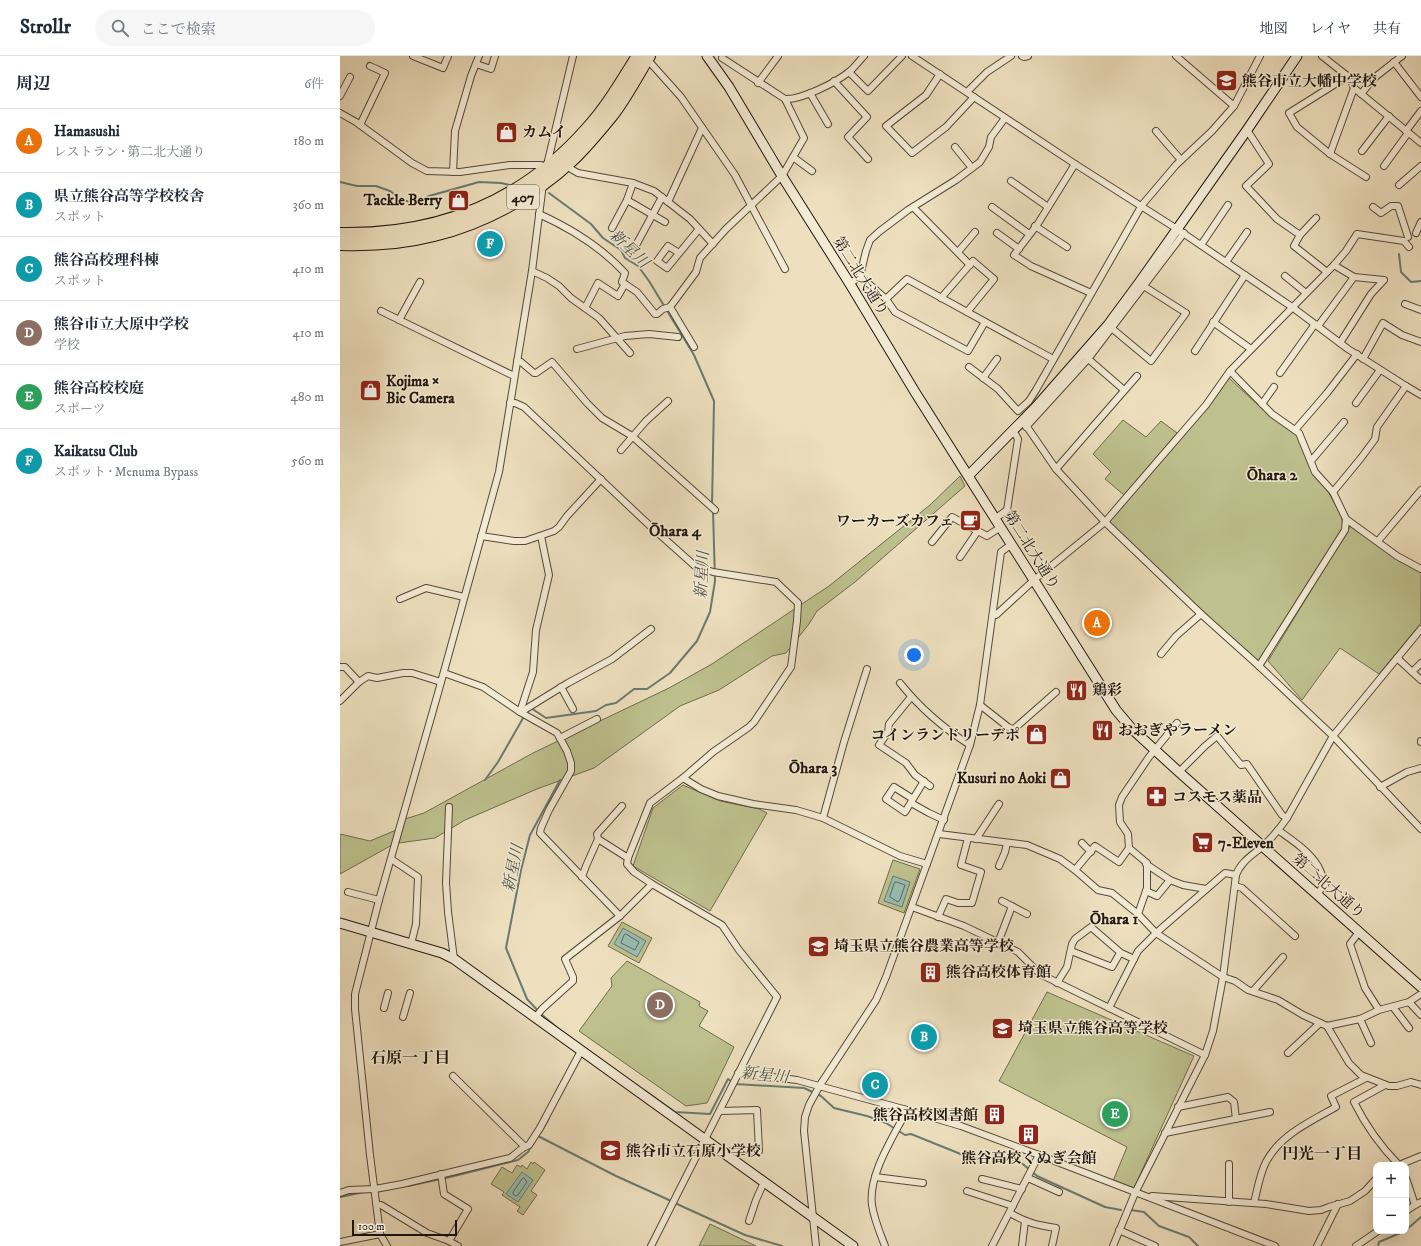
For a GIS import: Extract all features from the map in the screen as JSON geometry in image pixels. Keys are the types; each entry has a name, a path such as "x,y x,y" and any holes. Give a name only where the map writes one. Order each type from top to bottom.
{"highway":[{"name":"407","path":"340,234 400,231 429,226 479,209 508,194 546,168 565,152 588,128 645,57"},
{"name":"407","path":"340,244 388,243 434,235 483,218 543,184 567,165 596,135 613,114 645,57"}],"street":[{"path":"413,56 443,68 448,56"},
{"path":"453,172 455,131 479,56"},
{"path":"476,64 491,68 495,56"},
{"path":"387,1246 380,1234 370,1155 355,1009 355,994 379,900 442,682 499,472 532,271 543,184 573,56"},
{"name":"第二北大通り","path":"707,56 728,87 850,284 915,392 969,475 1105,695 1116,710 1132,729 1179,772 1421,987"},
{"path":"758,83 778,56"},
{"path":"784,100 792,100 834,81 849,72 864,56"},
{"path":"849,72 868,91 902,56"},
{"path":"912,56 1075,164 1142,205 1292,307 1363,359 1421,394"},
{"path":"967,92 987,72 1011,56"},
{"path":"1022,56 1028,56"},
{"path":"1176,56 1234,106"},
{"path":"969,367 998,389 1018,411 1029,400 1142,205 1181,160 1212,131 1234,106 1260,56"},
{"path":"969,475 1013,430 1024,424 1086,357 1110,327 1181,231 1297,56"},
{"path":"1322,56 1348,76 1354,88 1421,143"},
{"path":"1361,94 1374,78 1402,56"},
{"path":"645,57 681,97 734,175 785,269"},
{"path":"539,214 564,226 612,259 625,273 622,282 637,292 655,314 670,307 696,272 700,258 726,229 782,176 804,138 784,100 723,57 713,64"},
{"path":"1394,62 1421,97"},
{"path":"360,125 385,73 370,66"},
{"path":"940,74 926,95 886,126 912,153 946,127 974,97"},
{"path":"1348,76 1289,113 1297,127 1330,154 1366,177"},
{"path":"340,96 350,77"},
{"path":"834,81 867,117 848,137 868,159"},
{"path":"1330,154 1354,88"},
{"path":"810,93 828,124"},
{"path":"1384,166 1421,111"},
{"path":"340,121 342,114 360,125 406,159 427,171 453,172 510,165 542,165 546,168"},
{"path":"1362,150 1389,116"},
{"path":"850,284 860,276 870,240 913,207 956,180 980,162 989,147 991,137 1005,118"},
{"path":"668,202 702,128"},
{"path":"1247,130 1269,164 1246,186 1277,219 1300,235"},
{"path":"1156,131 1181,160"},
{"path":"955,148 972,168"},
{"path":"793,157 812,171"},
{"path":"1075,164 1048,207 1014,255 1031,266 1091,293"},
{"path":"567,165 578,173 633,183 654,191 690,219 712,244"},
{"path":"1399,185 1421,166"},
{"path":"1011,181 1048,207"},
{"path":"612,228 627,200 633,183"},
{"path":"634,249 662,198"},
{"path":"627,200 665,222"},
{"path":"1201,245 1228,205"},
{"path":"1373,208 1381,213 1391,206 1398,206 1408,237"},
{"path":"913,207 970,265"},
{"path":"992,207 1029,234"},
{"path":"1316,218 1300,235 1294,246 1327,272"},
{"path":"1416,234 1421,222"},
{"path":"1035,226 1067,247"},
{"path":"679,254 699,229"},
{"path":"958,252 976,232"},
{"path":"1226,262 1246,232"},
{"path":"997,233 1019,249"},
{"path":"993,615 996,615 1034,580 1105,522 1206,405 1230,371 1334,265 1358,234 1404,241 1409,247"},
{"path":"941,298 973,261 994,280 967,312"},
{"path":"1334,265 1354,277 1384,280 1371,294 1340,343"},
{"path":"532,271 547,278 599,318 630,353"},
{"path":"1195,351 1245,275"},
{"path":"860,276 886,299 895,312 968,351 984,322"},
{"path":"1285,276 1306,293"},
{"path":"1280,373 1354,277"},
{"path":"886,299 907,279 1053,359"},
{"path":"399,320 420,282"},
{"path":"585,308 598,283 618,296 625,284"},
{"path":"1110,327 1151,361 1186,313 1142,285"},
{"path":"1405,304 1421,310"},
{"path":"670,307 694,348"},
{"path":"381,311 514,376"},
{"path":"1214,322 1251,349"},
{"path":"1363,359 1383,323 1402,335 1421,342"},
{"path":"577,349 625,336 650,334 678,337"},
{"path":"1295,430 1327,393 1356,354"},
{"path":"1086,357 1124,390"},
{"path":"1024,424 1036,407 1086,357"},
{"path":"983,378 997,359"},
{"path":"517,361 521,362 534,373 552,362 602,418 632,436 712,508"},
{"path":"1356,403 1380,370"},
{"path":"1230,371 1272,414 1300,433 1315,472 1333,492 1346,519 1397,556 1421,569"},
{"path":"1056,469 1137,376"},
{"path":"1333,492 1375,439 1377,427 1406,386"},
{"path":"1262,404 1274,387"},
{"path":"1029,400 1036,407"},
{"path":"621,450 646,421 668,401"},
{"path":"510,403 524,407 695,566 715,572 776,582 798,603 791,667 754,722 749,727 713,752 683,778 650,803 628,858 627,864 634,872 722,925 739,950 777,998 736,1076 720,1111 651,1246"},
{"path":"1311,461 1344,422"},
{"path":"1024,424 1056,469 1105,522 1201,614 1333,736 1421,829"},
{"path":"996,518 1007,510 1018,439 1013,430"},
{"path":"481,536 514,542 525,541 554,531 601,479"},
{"path":"1378,542 1421,490"},
{"path":"932,542 952,517 977,532 987,536 1001,527"},
{"path":"1259,666 1345,530 1346,519"},
{"path":"960,557 977,532"},
{"path":"521,712 533,672 535,632 549,575 541,536"},
{"path":"816,1246 804,1131 805,1117 809,1105 819,1087 876,1000 939,834 970,745 980,705 1001,552 1012,544"},
{"path":"400,599 426,588 464,597"},
{"path":"1161,654 1176,636 1201,614"},
{"path":"521,712 561,687 612,659 651,629"},
{"path":"1113,1246 1135,1193 1205,1055 1213,1031 1223,977 1236,875 1242,863 1278,830 1287,818 1333,736 1421,629"},
{"path":"1397,658 1421,680"},
{"path":"1412,672 1421,663"},
{"path":"340,667 345,667 359,682"},
{"path":"823,818 866,669"},
{"path":"340,701 359,682 368,676 377,678 412,673 442,682"},
{"path":"444,673 483,688 557,733 567,751 571,763 570,771 540,828 540,833 620,916"},
{"path":"900,683 911,697 947,730 970,745"},
{"path":"561,687 573,709"},
{"path":"980,705 1012,729 1056,692"},
{"path":"911,697 889,724 888,732 879,745 906,763 915,775 930,786"},
{"path":"560,738 598,720"},
{"path":"1075,870 1096,846 1119,862 1129,848 1128,834 1120,822 1119,805 1122,797 1154,749 1177,723"},
{"path":"1179,772 1204,746 1217,736 1241,765 1247,764 1282,815 1287,818"},
{"path":"1380,787 1407,772 1421,768"},
{"path":"683,778 718,796 753,804 796,810 823,818 900,856 927,864"},
{"path":"924,782 912,801 928,813 944,820"},
{"path":"976,839 999,804"},
{"path":"582,877 598,839 597,834 622,806"},
{"path":"449,807 446,883 454,959"},
{"path":"1278,830 1296,843 1318,865 1326,883 1317,894"},
{"path":"939,834 1027,845 1060,860 1075,870 1098,890 1112,893 1138,914 1156,933 1223,977 1234,981 1248,990 1278,1000 1327,1026 1360,1019 1379,1010 1409,1002 1421,994"},
{"path":"938,917 946,899 958,904 972,903 982,872 961,865 968,838"},
{"path":"598,839 628,858"},
{"path":"999,866 1005,852 1007,842"},
{"path":"1082,843 1091,852"},
{"path":"1129,848 1147,862 1146,891 1138,914"},
{"path":"391,859 418,877 416,924 411,944"},
{"path":"1146,864 1170,880 1183,885 1206,889"},
{"path":"1109,1008 1138,952 1156,933 1225,873 1236,875"},
{"path":"1146,891 1157,896 1170,880"},
{"path":"535,1017 573,981 573,977 565,959 620,916 652,884"},
{"path":"1235,886 1242,888 1295,936"},
{"path":"348,892 379,900"},
{"path":"1002,901 1027,914"},
{"path":"998,943 1012,906"},
{"path":"912,907 964,926 1018,952 1040,974 1205,1055"},
{"path":"340,923 442,953 454,959 854,1246"},
{"path":"1058,983 1067,968 1075,939 1091,927 1120,952 1134,959"},
{"path":"1359,932 1350,944 1365,988 1379,1010"},
{"path":"1071,951 1112,967 1120,952"},
{"path":"1253,992 1283,957"},
{"path":"384,1008 388,993"},
{"path":"403,1017 410,993"},
{"path":"1409,1002 1421,1016"},
{"path":"1393,1007 1409,1028"},
{"path":"1360,1019 1371,1043"},
{"path":"1288,1053 1320,1023"},
{"path":"1327,1026 1349,1063 1361,1075 1385,1085 1396,1086 1411,1082 1421,1085"},
{"path":"340,1193 350,1190 375,1191 510,1158 519,1152 524,1146 528,1145 540,1128 583,1053"},
{"path":"453,1076 524,1146"},
{"path":"736,1076 797,1080 907,1110 961,1126 1135,1193 1144,1195 1254,1203 1310,1211 1321,1210 1329,1206 1350,1201 1373,1184"},
{"path":"1254,1203 1266,1162 1275,1148 1286,1137 1336,1106 1331,1096 1366,1078"},
{"path":"1385,1085 1354,1102 1359,1112 1388,1154 1399,1165 1421,1156"},
{"path":"1178,1107 1228,1096 1234,1102 1236,1119"},
{"path":"720,1111 757,1110 759,1151 726,1151 724,1154"},
{"path":"885,1246 874,1218 872,1203 873,1187 875,1177 882,1160 907,1110"},
{"path":"1165,1133 1270,1112"},
{"path":"992,1246 1039,1155"},
{"path":"1229,1164 1229,1202"},
{"path":"441,1174 444,1194 468,1209 450,1241"},
{"path":"1028,1176 1059,1192"},
{"path":"875,1177 923,1183"},
{"path":"982,1179 1022,1190"},
{"path":"749,1221 764,1182"},
{"path":"1409,1184 1418,1204 1409,1209"},
{"path":"967,1191 1013,1206"},
{"path":"1144,1195 1274,1246"},
{"path":"1318,1246 1338,1204"},
{"path":"377,1205 380,1205 397,1214 427,1233 450,1241 458,1246"},
{"path":"1010,1213 1025,1222 1034,1225 1056,1228 1052,1246"},
{"path":"1022,1246 1025,1222"},
{"path":"1119,1230 1155,1246"},
{"path":"340,1242 380,1234"},
{"path":"1356,1246 1374,1234"}],"green space":[{"path":"1229,378 1272,418 1297,434 1314,475 1329,493 1342,518 1343,529 1259,664 1109,522 1215,398"},
{"path":"1123,420 1146,437 1161,421 1177,433 1124,495 1105,479 1111,472 1093,454"},
{"path":"960,476 965,486 855,582 817,611 809,624 786,653 772,656 719,690 680,706 594,768 537,789 465,820 435,838 399,843 405,819 424,813 533,753 669,688 712,664 829,586 930,505"},
{"path":"1351,525 1402,562 1421,571 1421,623 1379,674 1340,648 1302,700 1268,661"},
{"path":"683,785 720,801 759,809 767,813 710,911 633,866 653,808"},
{"path":"401,828 392,845 340,874 340,834 370,841"},
{"path":"893,860 920,869 904,913 878,903"},
{"path":"622,922 652,938 639,963 608,946"},
{"path":"627,961 700,1002 699,1006 708,1011 699,1026 734,1047 707,1103 686,1106 579,1031 612,986 611,978"},
{"path":"1047,992 1194,1056 1134,1188 1113,1181 1127,1147 999,1081"},
{"path":"531,1162 533,1164 534,1162 545,1170 531,1191 537,1195 523,1215 517,1211 520,1207 502,1195 504,1192 491,1184 502,1167 512,1173 517,1165 521,1167 522,1165 527,1169"},
{"path":"710,1224 756,1246 699,1246"}],"water":[{"path":"893,876 910,882 902,907 884,901"},
{"path":"623,928 646,941 637,957 614,944"},
{"path":"522,1172 533,1180 518,1202 506,1194"}],"waterway":[{"name":"新星川","path":"340,182 357,186 376,186 390,191 402,200 415,203 429,196 479,182 510,185"},
{"name":"新星川","path":"549,193 591,224 603,238 621,250 625,258 638,266 649,281 694,355 714,401 712,506"},
{"path":"1399,254 1401,272 1411,282 1421,281"},
{"name":"新星川","path":"485,780 498,762 526,713 531,708 546,718 596,711 606,705 616,703 634,689 647,689 670,673 697,641 710,612 715,581 713,510"},
{"name":"新星川","path":"560,780 530,835 521,870 506,948 527,999 541,1014 560,1030 622,1075"},
{"name":"新星川","path":"644,1090 675,1112 710,1114 728,1079 735,1084 804,1088 821,1096 834,1108 867,1116 886,1123 905,1135 911,1134 968,1157 1018,1160 1037,1176 1105,1207 1121,1210"},
{"path":"541,1132 549,1118"},
{"path":"538,1136 616,1176 669,1200"},
{"path":"408,1186 518,1160 528,1152 532,1145"},
{"path":"340,1197 364,1192"},
{"path":"677,1204 745,1235 782,1246"},
{"name":"新星川","path":"1131,1210 1144,1212 1159,1226 1189,1237 1198,1246"},
{"name":"新星川","path":"1409,1227 1421,1217"},
{"name":"新星川","path":"1378,1246 1379,1242 1398,1234"}],"place":[{"name":"熊谷市立大幡中学校","path":"1226,81"},
{"name":"カムイ","path":"507,132"},
{"name":"Tackle Berry","path":"458,200"},
{"name":"Kaikatsu Club","path":"490,244"},
{"name":"Kojima × Bic Camera","path":"370,390"},
{"name":"ワーカーズカフェ","path":"970,521"},
{"name":"Hamasushi","path":"1097,623"},
{"name":"鶏彩","path":"1076,690"},
{"name":"おおぎやラーメン","path":"1102,730"},
{"name":"コインランドリーデポ","path":"1036,735"},
{"name":"Kusuri no Aoki","path":"1061,778"},
{"name":"コスモス薬品","path":"1157,797"},
{"name":"7-Eleven","path":"1203,843"},
{"name":"埼玉県立熊谷農業高等学校","path":"818,946"},
{"name":"熊谷高校体育館","path":"930,972"},
{"name":"熊谷市立大原中学校","path":"660,1005"},
{"name":"埼玉県立熊谷高等学校","path":"1002,1028"},
{"name":"県立熊谷高等学校校舎","path":"924,1037"},
{"name":"熊谷高校理科棟","path":"875,1085"},
{"name":"熊谷高校校庭","path":"1115,1114"},
{"name":"熊谷高校図書館","path":"994,1115"},
{"name":"熊谷高校くぬぎ会館","path":"1029,1135"},
{"name":"熊谷市立石原小学校","path":"611,1151"}],"district":[{"name":"Ōhara 2","path":"1272,474"},
{"name":"Ōhara 4","path":"675,530"},
{"name":"Ōhara 3","path":"813,767"},
{"name":"Ōhara 1","path":"1114,918"},
{"name":"石原一丁目","path":"410,1057"},
{"name":"円光一丁目","path":"1322,1153"}]}
